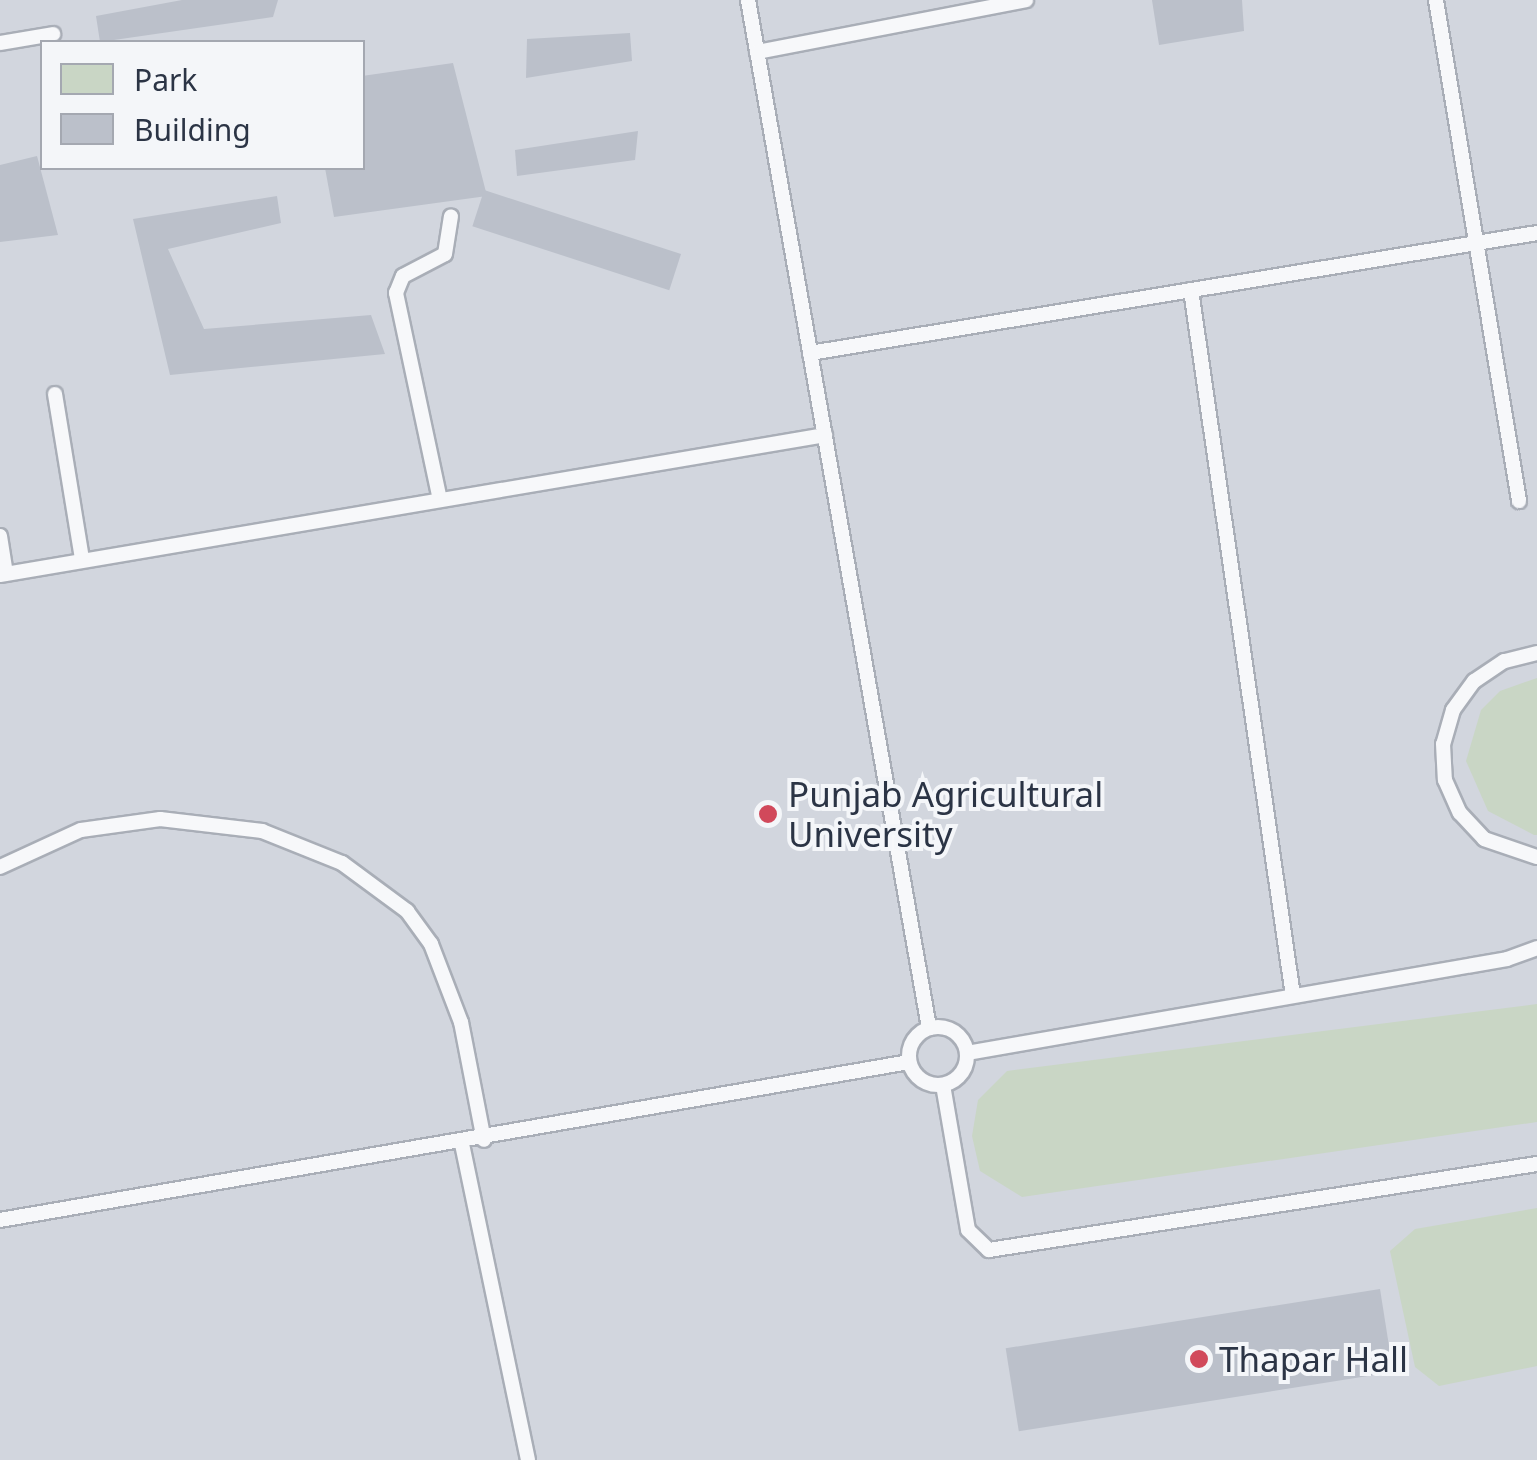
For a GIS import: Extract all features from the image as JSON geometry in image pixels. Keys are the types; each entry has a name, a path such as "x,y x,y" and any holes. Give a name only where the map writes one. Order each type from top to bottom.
{"lane":[{"path":"748,0 929,1028"},
{"path":"757,52 1026,0"},
{"path":"1436,0 1480,242 1520,501"},
{"path":"0,43 53,34"},
{"path":"440,500 396,293 403,276 445,254 451,216"},
{"path":"810,354 1537,233"},
{"path":"1191,290 1293,996"},
{"path":"55,394 82,558"},
{"path":"0,536 3,574 825,435"},
{"path":"1537,653 1504,660 1474,681 1453,710 1443,744 1445,780 1460,813 1484,839 1537,857"},
{"path":"0,868 48,841 95,827 193,818 262,831 342,863 407,911 430,944 461,1022 484,1140"},
{"path":"967,1053 1507,959 1537,948"},
{"path":"1507,959 1537,960"},
{"path":"929,1028 954,1031 967,1053 961,1074 943,1085 918,1078 909,1062 910,1045 929,1028"},
{"path":"0,1220 462,1144 909,1062"},
{"path":"943,1085 968,1230 989,1250 1537,1164"},
{"path":"462,1144 528,1460"}],"shaded area":[{"name":"Punjab Agricultural University","path":"0,0 1537,0 1537,1460 0,1460"}],"green space":[{"path":"1537,678 1534,835 1488,811 1466,761 1481,710 1500,691"},
{"path":"1537,1004 1537,1122 1022,1197 980,1171 972,1136 978,1100 1007,1071"},
{"path":"1537,1208 1537,1366 1439,1386 1415,1367 1390,1251 1415,1229"}],"building":[{"path":"182,0 278,0 273,17 114,40 100,40 96,16"},
{"path":"1152,0 1242,0 1244,31 1159,45"},
{"path":"630,33 632,61 526,78 527,39"},
{"path":"453,63 487,196 334,217 325,170 365,170 365,76"},
{"path":"638,131 635,160 517,176 515,150"},
{"path":"37,156 58,235 0,242 0,165"},
{"path":"484,190 681,254 669,290 472,226"},
{"path":"277,196 281,223 168,249 204,329 371,315 385,354 170,375 133,219"},
{"name":"Thapar Hall","path":"1380,1289 1393,1372 1019,1431 1006,1348"}],"place":[{"name":"Punjab Agricultural University","path":"768,814"},
{"name":"Thapar Hall","path":"1199,1359"}]}
